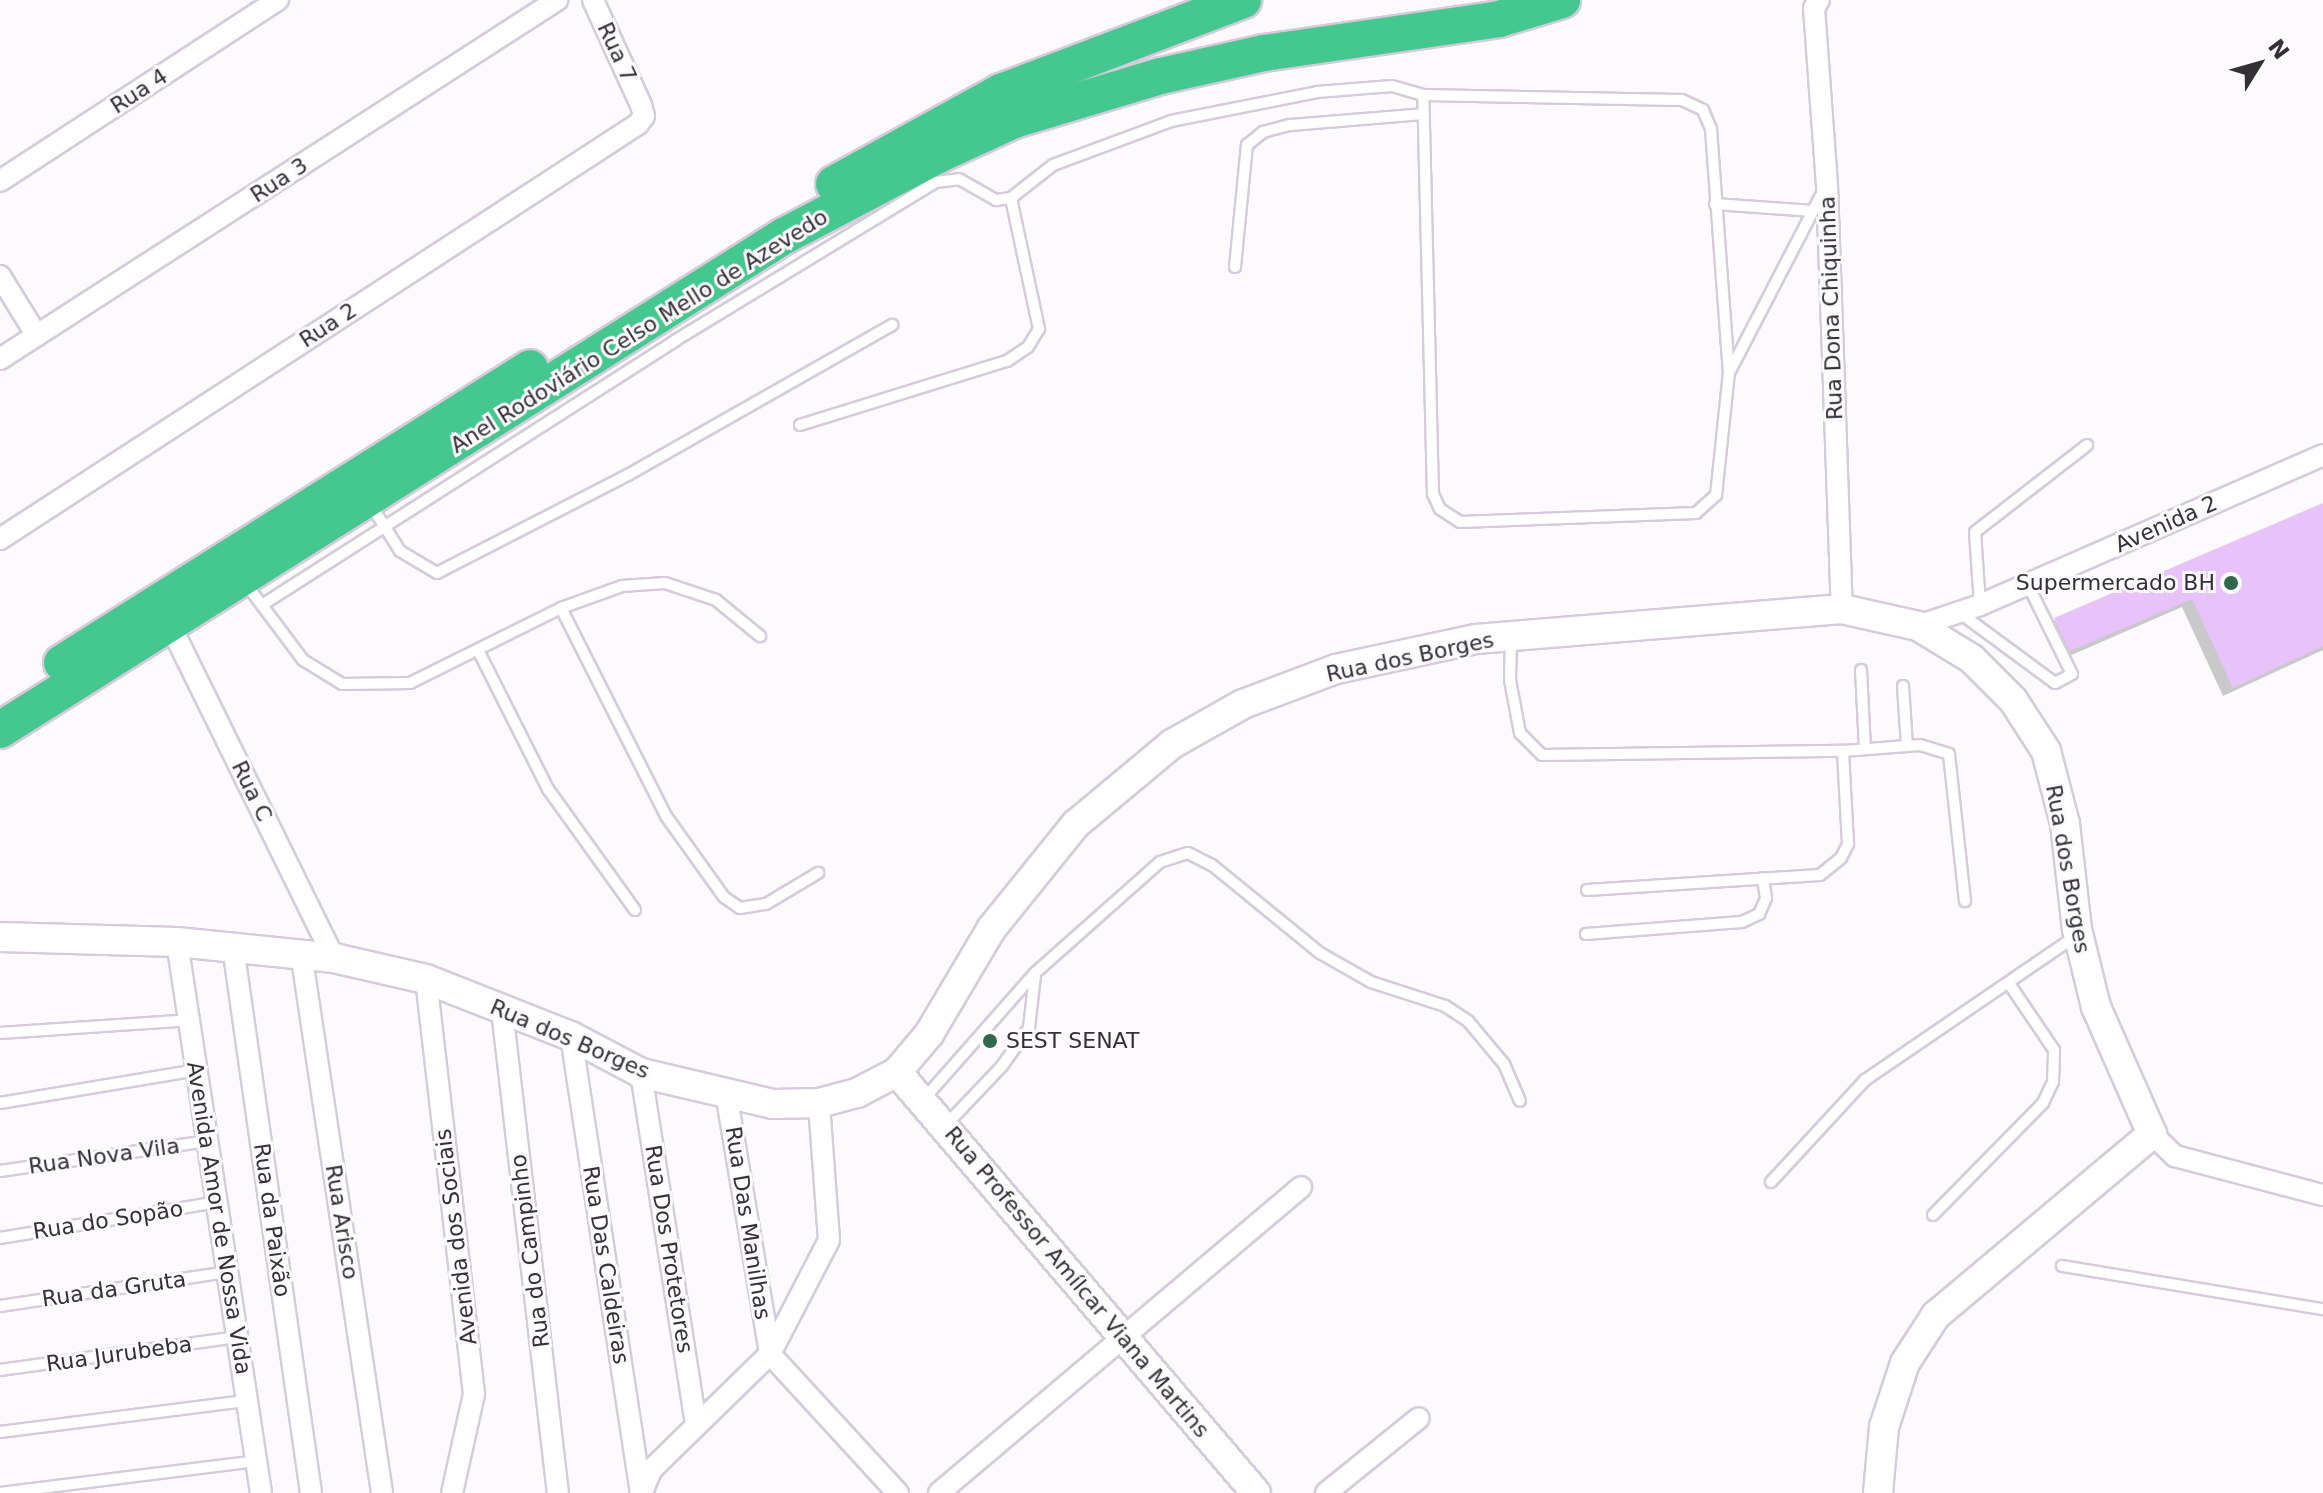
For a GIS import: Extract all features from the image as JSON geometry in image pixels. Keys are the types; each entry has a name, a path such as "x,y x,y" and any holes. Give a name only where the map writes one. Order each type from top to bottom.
{"highway":[{"name":"Anel Rodoviário Celso Mello de Azevedo","path":"0,702 374,463 931,127 1001,92 1243,0"},
{"name":"Anel Rodoviário Celso Mello de Azevedo","path":"0,730 170,625 252,592 784,236 1014,120 1161,76 1264,53 1499,19 1562,0"}],"street":[{"name":"Rua 4","path":"0,181 278,0"},
{"name":"Rua 3","path":"0,359 557,0"},
{"name":"Rua 7","path":"593,0 641,105"},
{"name":"Rua Dona Chiquinha","path":"1813,3 1827,185 1842,609"},
{"name":"Rua 2","path":"0,539 638,124 644,116 641,105"},
{"path":"0,276 37,336"},
{"name":"Avenida 2","path":"1918,626 1960,613 2028,585 2323,455"},
{"name":"Rua dos Borges","path":"0,937 177,942 301,952 334,958 426,979 571,1036 641,1073 773,1104 819,1103 857,1093 897,1072 929,1034 992,928 1076,824 1172,744 1243,704 1336,669 1476,639 1842,609 1918,626 1972,659 2013,700 2046,751 2065,824 2078,935 2096,1007 2152,1134 2175,1156 2323,1195"},
{"name":"Rua C","path":"170,625 334,958"},
{"name":"Avenida Amor de Nossa Vida","path":"177,942 261,1493"},
{"name":"Rua da Paixão","path":"233,947 311,1493"},
{"name":"Rua Arisco","path":"301,952 382,1493"},
{"name":"Avenida dos Sociais","path":"426,979 474,1394 452,1493"},
{"name":"Rua do Campinho","path":"502,1010 558,1493"},
{"name":"Rua Das Caldeiras","path":"571,1036 642,1493"},
{"name":"Rua Professor Amílcar Viana Martins","path":"897,1072 1256,1493"},
{"name":"Rua Dos Protetores","path":"641,1073 696,1425"},
{"name":"Rua Das Manilhas","path":"726,1093 770,1354"},
{"path":"642,1493 652,1469 770,1354 829,1240 819,1103"},
{"path":"1878,1493 1884,1427 1905,1363 1936,1315 2152,1134"},
{"path":"939,1493 1125,1339 1301,1187"},
{"path":"770,1354 898,1493"},
{"path":"1326,1493 1419,1418"}],"lane":[{"path":"892,325 628,475 437,573 400,551 375,512 936,182 959,179 996,200 1011,198 1053,165 1171,121 1317,92 1392,86 1423,95 1682,100 1703,110 1711,129 1729,372 1716,495 1696,513 1460,522 1440,509 1433,494 1423,95"},
{"path":"1235,267 1247,145 1263,132 1290,125 1424,114"},
{"path":"1729,372 1827,185"},
{"path":"800,425 1007,361 1028,347 1039,329 1011,198"},
{"path":"1715,204 1813,211"},
{"path":"1980,605 1975,532 2087,445"},
{"path":"252,592 303,660 342,684 410,683 561,608 622,586 665,583 716,600 760,636"},
{"path":"1960,613 2055,683 2072,674 2028,585"},
{"path":"561,608 666,816 724,897 740,908 766,904 818,873"},
{"path":"1511,636 1510,680 1520,733 1542,755 1843,751 1936,746 1949,754 1965,901"},
{"path":"478,650 548,789 635,910"},
{"path":"1861,670 1865,748"},
{"path":"1903,686 1907,746"},
{"path":"1587,890 1820,875 1841,858 1848,844 1843,751"},
{"path":"922,1101 1035,973 1160,862 1188,853 1212,865 1320,953 1371,982 1445,1006 1468,1021 1504,1064 1520,1101"},
{"path":"1586,934 1742,922 1759,914 1766,898 1763,878"},
{"path":"1771,1182 1865,1080 2010,985 2078,935"},
{"path":"944,1127 1002,1066 1029,1028 1035,973"},
{"path":"1933,1215 2043,1103 2053,1082 2054,1050 2010,985"},
{"path":"0,1033 189,1020"},
{"path":"0,1103 197,1070"},
{"name":"Rua Nova Vila","path":"0,1171 208,1141"},
{"name":"Rua do Sopão","path":"0,1238 217,1202"},
{"path":"2062,1266 2323,1309"},
{"name":"Rua da Gruta","path":"0,1306 228,1272"},
{"name":"Rua Jurubeba","path":"0,1370 238,1337"},
{"path":"0,1432 247,1401"},
{"path":"0,1493 256,1461"}],"building":[{"name":"Supermercado BH","path":"2323,503 2323,646 2233,688 2192,599 2070,651 2054,618"}],"place":[{"name":"Supermercado BH","path":"2231,583"},
{"name":"SEST SENAT","path":"990,1041"}]}
